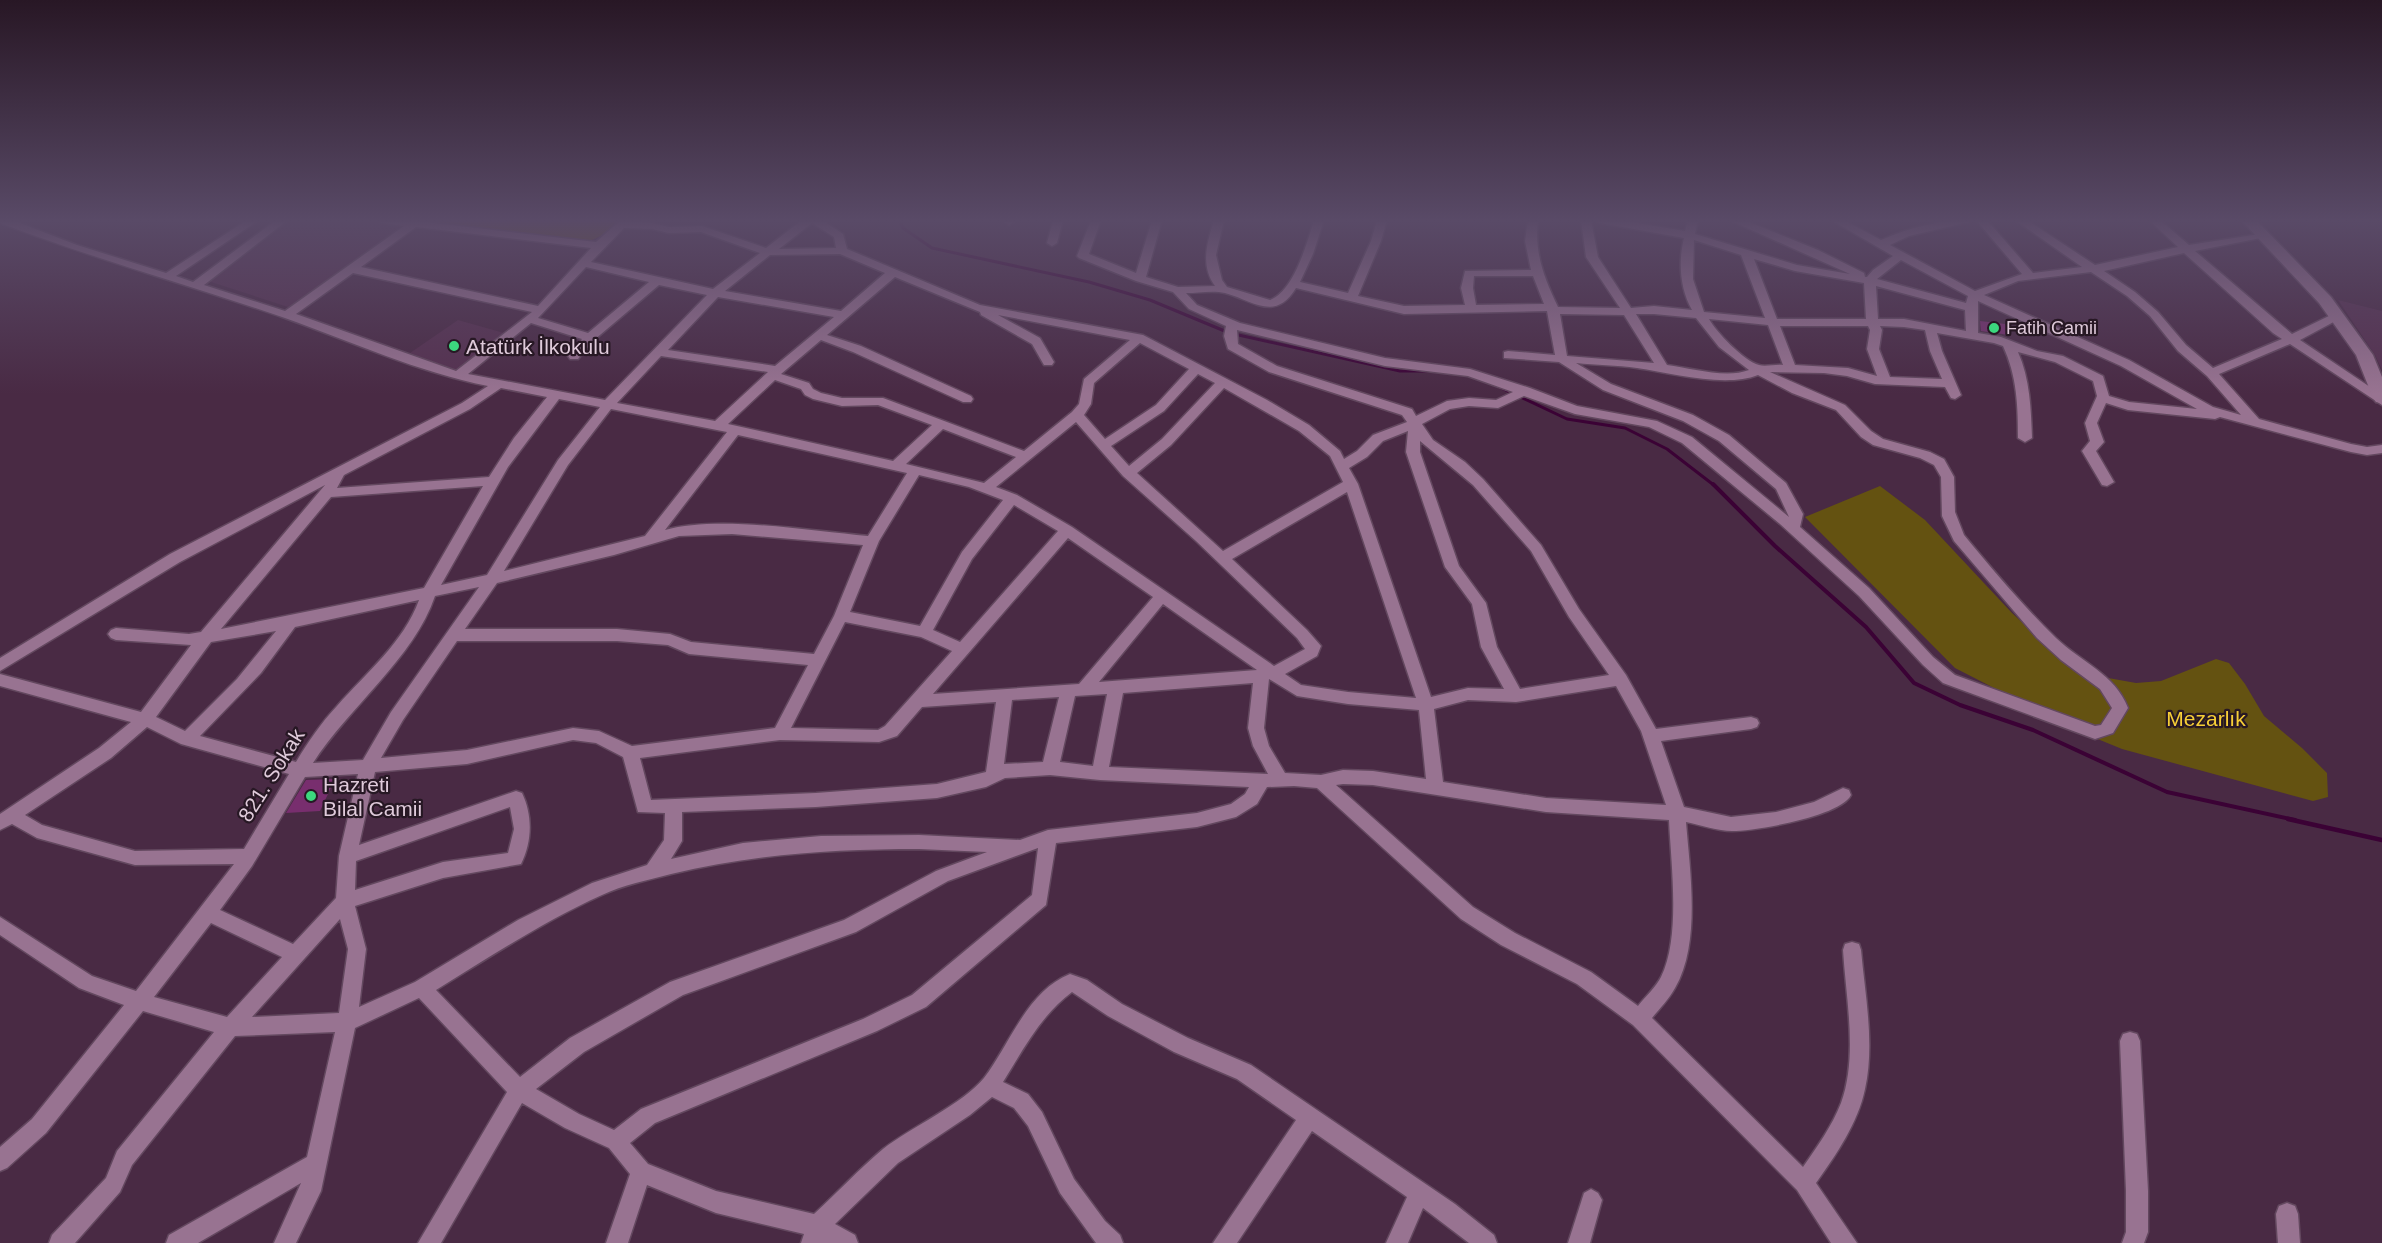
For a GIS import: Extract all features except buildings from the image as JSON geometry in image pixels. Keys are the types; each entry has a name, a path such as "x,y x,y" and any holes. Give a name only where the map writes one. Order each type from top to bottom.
{"street":[{"path":"171,278 288,315 458,376 718,426 916,469 986,488 1012,498 1067,530 1267,674 1298,690 1348,698 1426,705 1468,694 1516,696 1620,680"},
{"path":"196,285 205,278"},
{"path":"288,315 339,278"},
{"path":"394,278 541,310"},
{"path":"458,376 541,310 570,278"},
{"path":"641,278 845,315"},
{"path":"285,1243 310,1191 347,1022 357,949 345,901 348,856 368,766 397,716 492,579 563,462 608,405 716,292 735,278"},
{"path":"718,426 775,373 887,278"},
{"path":"908,278 978,308 1036,341 1048,362"},
{"path":"1216,278 1223,289"},
{"path":"1140,279 1177,290 1223,289 1272,304 1280,301 1297,278"},
{"path":"1352,297 1360,278"},
{"path":"1468,278 1467,288 1471,308"},
{"path":"1539,278 1552,308 1561,356 1564,360 1607,387 1688,418 1724,438 1781,486 1796,514 1793,528"},
{"path":"1606,278 1653,349 1662,368"},
{"path":"1177,290 1193,307 1231,330 1385,362 1470,373 1519,395 1575,410 1652,423 1687,440 1793,528 1864,592 1928,661 1949,679 2095,733 2107,729 2120,708 2118,698 2109,686 2065,656 1957,536 1947,512 1948,477 1941,463 1930,457 1875,441 1838,405 1797,391 1758,371 1713,336 1698,314 1686,278"},
{"path":"1755,278 1791,370"},
{"path":"1853,278 1971,308"},
{"path":"1865,278 1870,281"},
{"path":"1872,278 1870,281 1872,322 1876,330 1873,350 1885,380"},
{"path":"1942,278 2124,363 2208,410 2351,448 2367,451 2382,449"},
{"path":"1974,295 2023,278"},
{"path":"2107,278 2154,314 2182,348 2211,373 2254,422"},
{"path":"2219,278 2290,340 2382,400"},
{"path":"2304,278 2325,300 2364,355 2382,400"},
{"path":"574,356 590,337 656,282"},
{"path":"1293,284 1404,310 1471,308 1654,310 1771,322 1891,321 2008,344 2034,354 2060,359 2099,379 2103,398 2091,423 2097,442 2089,451 2108,482"},
{"path":"1972,337 1971,308 1974,295"},
{"path":"978,308 1139,338 1304,428 1335,454 1351,484 1426,705 1435,786"},
{"path":"2211,373 2290,340 2337,316"},
{"path":"529,319 590,337"},
{"path":"1508,355 1662,368 1727,377 1745,376 1765,368 1824,369 1953,389 1936,351 1930,328"},
{"path":"1231,330 1232,346 1273,369 1407,412 1428,443 1460,465 1478,482 1536,548 1574,613 1620,680 1650,736 1677,813 1682,893 1679,953 1668,983 1640,1019"},
{"path":"820,336 857,349 967,399"},
{"path":"986,488 1077,415 1086,404 1088,382 1139,338"},
{"path":"2008,344 2018,365 2025,410 2025,438"},
{"path":"658,352 775,373 805,386 809,393 842,402 879,401 1026,456"},
{"path":"1103,445 1128,431 1160,408 1196,368"},
{"path":"1128,473 1150,459 1187,423 1222,382"},
{"path":"0,665 175,558 340,474 466,406 497,385"},
{"path":"1342,467 1362,454 1378,438 1415,423 1429,413 1447,405 1469,402 1498,404 1519,395"},
{"name":"821. Sokak","path":"0,1161 39,1126 234,878 299,770 330,725 408,634 492,482 534,419 555,396"},
{"path":"2103,398 2128,406 2194,415 2224,416"},
{"path":"918,701 1267,674 1312,652 1313,646 1222,558 1128,473 1077,415"},
{"path":"1415,423 1412,434 1413,452 1452,567 1479,603 1489,647 1516,696"},
{"path":"897,465 940,425"},
{"path":"651,538 735,430"},
{"path":"780,734 841,616 872,541 916,469"},
{"path":"6,820 105,753 146,719 206,637 327,493 340,474"},
{"path":"327,493 492,482"},
{"path":"1222,558 1351,484"},
{"path":"924,632 967,556 1012,498"},
{"path":"116,634 189,640 290,622 492,579 614,550 679,531 732,529 872,541"},
{"path":"0,680 146,719 188,739 299,770 467,757 573,734 599,737 630,753 780,734 879,736 891,731 1067,530"},
{"path":"1050,768 1077,690 1161,597"},
{"path":"841,616 924,632 963,650"},
{"path":"188,739 237,690 276,644 290,622"},
{"path":"453,635 617,635 670,640 689,648 818,660"},
{"path":"1267,674 1257,708 1259,744 1281,780"},
{"path":"1100,773 1116,687"},
{"path":"994,776 1005,695"},
{"path":"1650,736 1750,723"},
{"path":"630,753 644,807 816,800 937,791 986,780 1003,771 1050,768 1100,773 1262,781 1321,782 1342,777 1372,778 1546,805 1677,813 1731,824 1776,819 1818,808 1843,795"},
{"path":"429,1243 519,1090 577,1046 677,988 850,926 942,876 1048,837 1197,820 1236,810 1251,799 1262,781"},
{"path":"1321,782 1467,913 1508,939 1584,978 1640,1019 1804,1183 1835,1231 1846,1243"},
{"path":"60,1243 113,1185 124,1158 230,1028 345,901 443,870 515,859 523,829 516,798 348,856"},
{"path":"653,871 673,842 674,805"},
{"path":"6,820 103,851 135,858 247,856"},
{"path":"616,1141 648,1116 870,1025 919,1001 1040,899 1048,837"},
{"path":"0,925 86,982 139,1001 230,1028 347,1022 422,988 524,926 598,888 653,871 753,849 838,841 929,841 1023,846"},
{"path":"207,913 296,954"},
{"path":"1804,1183 1830,1146 1855,1089 1857,1053 1852,950"},
{"path":"814,1235 891,1156 963,1108 990,1086 1027,1025 1056,993 1070,983 1080,986 1115,1010 1181,1045 1244,1072 1419,1193 1486,1243"},
{"path":"422,988 519,1090 572,1121 616,1141 641,1172 716,1202 814,1235 848,1243"},
{"path":"2130,1041 2137,1191 2137,1232 2133,1243"},
{"path":"990,1086 1021,1101 1035,1119 1067,1186 1096,1229 1112,1243"},
{"path":"1224,1243 1310,1116"},
{"path":"177,1243 318,1162"},
{"path":"617,1243 641,1172"},
{"path":"1397,1243 1419,1193"},
{"path":"1579,1243 1591,1200"},
{"path":"2287,1214 2289,1243"}],"shaded area":[{"path":"212,278 333,278 291,308 208,281"},
{"path":"2338,300 2382,311 2382,370 2375,355"},
{"name":"Atatürk İlkokulu","path":"458,320 504,333 456,370 410,353"}],"green space":[{"name":"Mezarlık","path":"1880,486 1925,520 2012,613 2075,672 2136,683 2161,681 2216,659 2229,663 2264,716 2327,773 2328,797 2313,801 2122,749 2078,731 1955,668 1805,517"}],"waterway":[{"path":"1071,278 1150,300 1227,332"},
{"path":"1234,334 1400,371 1430,371"},
{"path":"1495,385 1567,419 1625,428 1667,449 1715,486"},
{"path":"1715,486 1775,546 1866,627 1914,683 1960,705 2033,730 2167,792 2295,820"},
{"path":"2288,819 2382,840"}],"place":[{"name":"Fatih Camii","path":"1994,328"},
{"name":"Atatürk İlkokulu","path":"454,346"},
{"name":"Hazreti Bilal Camii","path":"311,796"}]}
